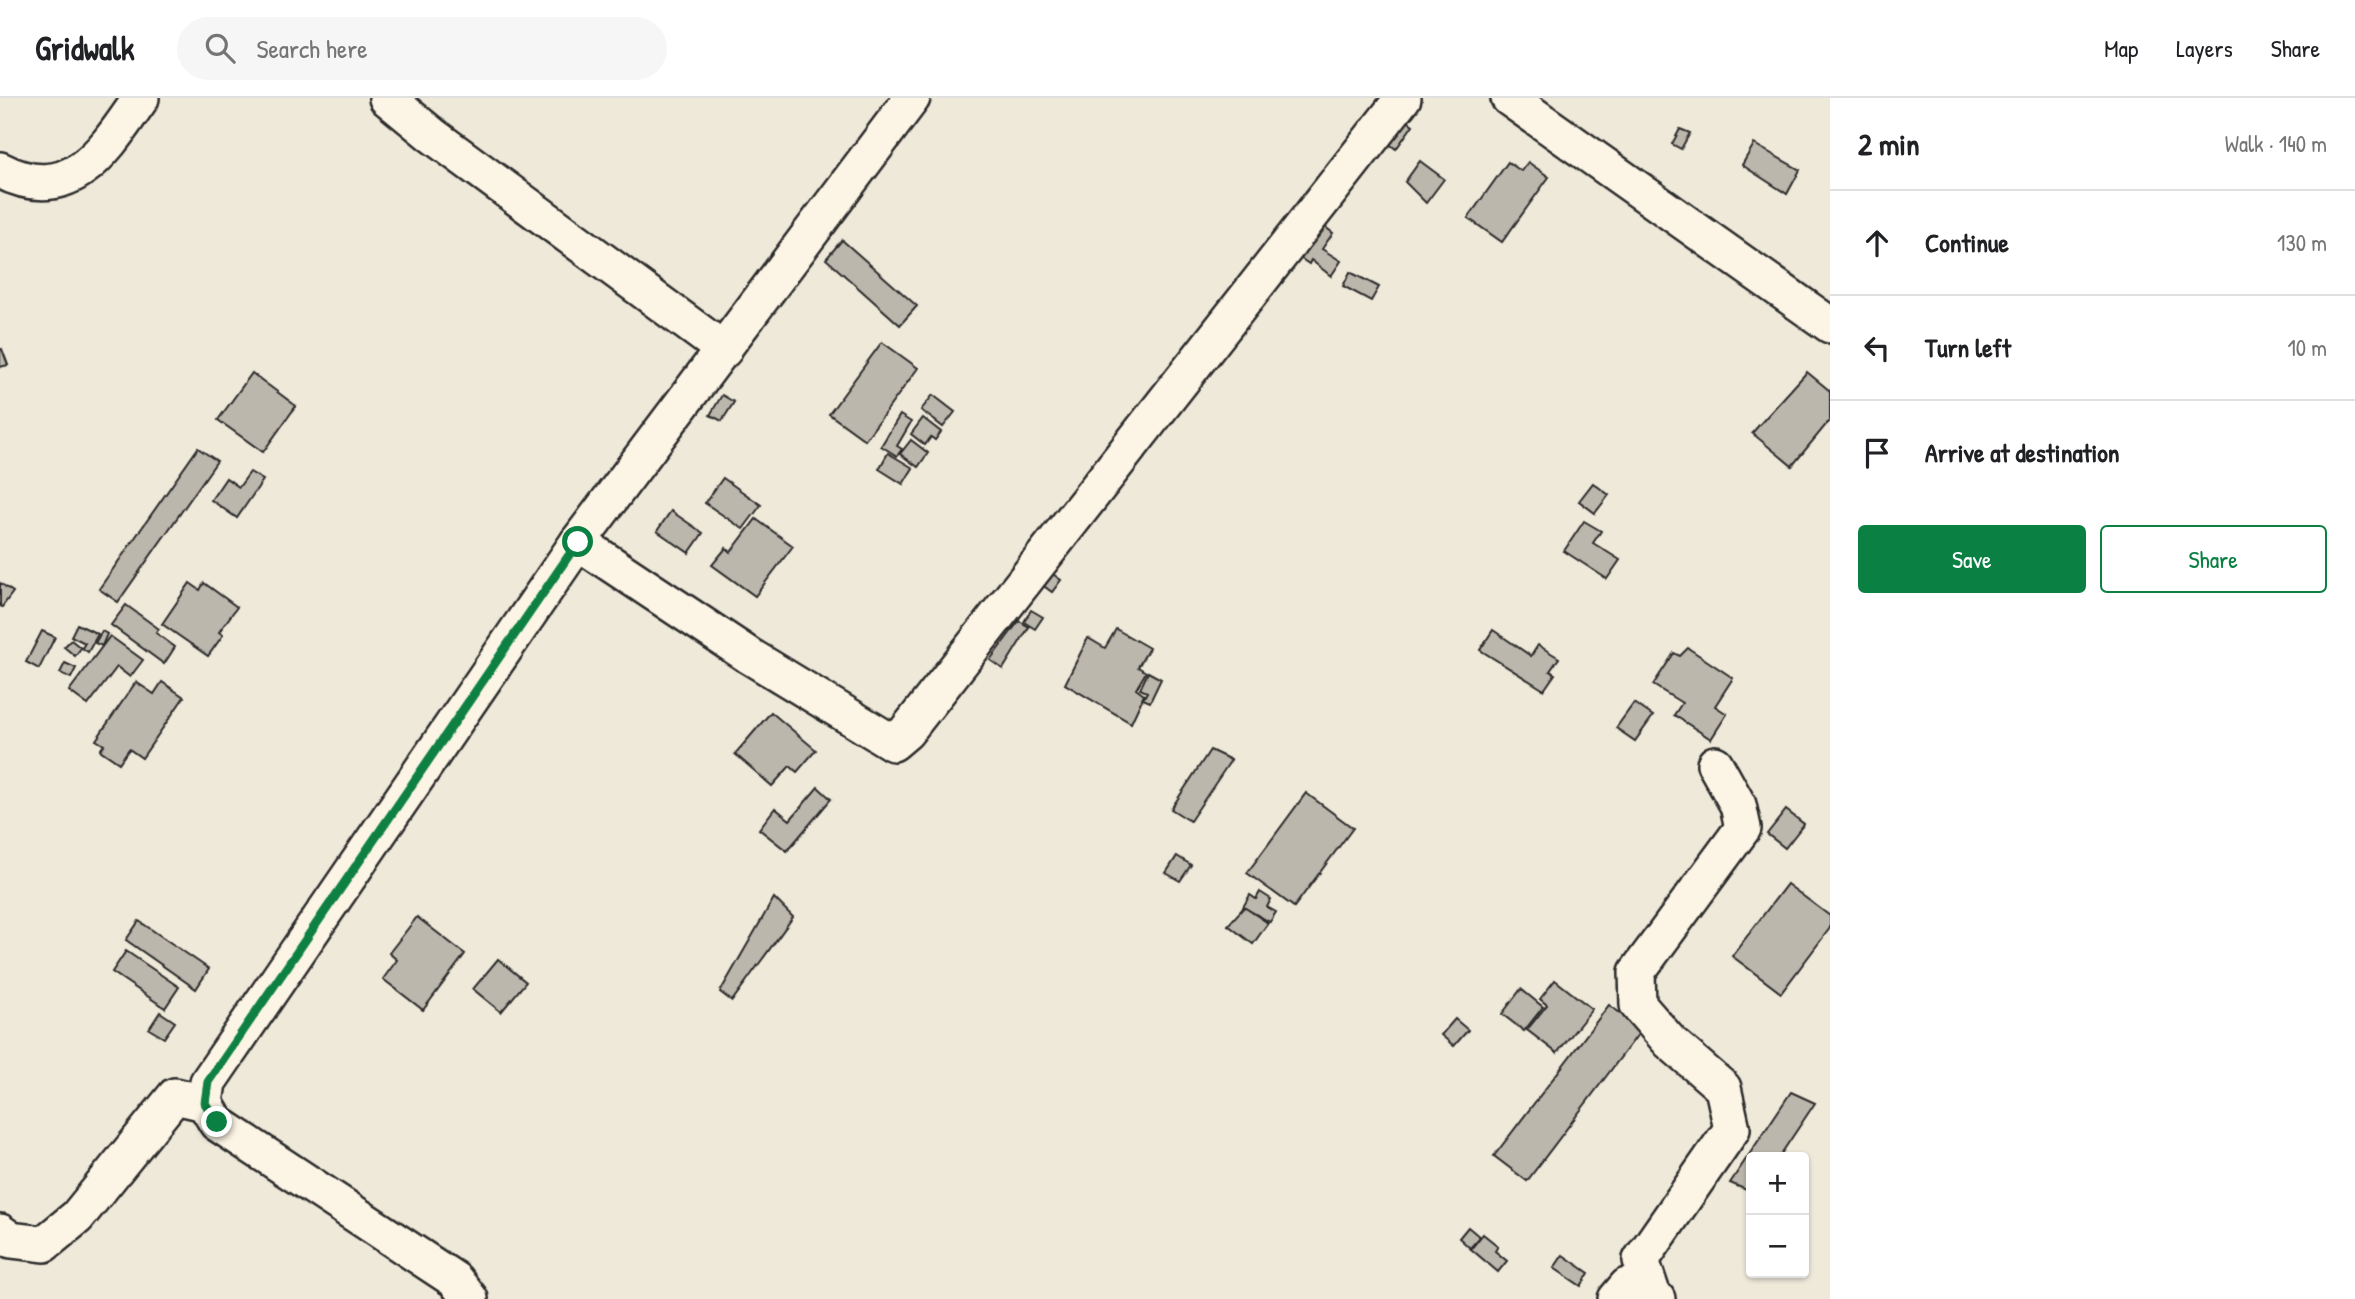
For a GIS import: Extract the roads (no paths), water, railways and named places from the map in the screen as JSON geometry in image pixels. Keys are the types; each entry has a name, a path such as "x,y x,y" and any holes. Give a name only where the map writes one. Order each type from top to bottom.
{"street":[{"path":"0,170 15,178 40,183 72,177 102,154 141,98"},
{"path":"387,98 432,135 724,350"},
{"path":"470,1299 454,1280 217,1122 205,1103 208,1082 578,542 912,98"},
{"path":"578,542 748,655 893,743 906,732 1403,98"},
{"path":"1509,98 1830,325"},
{"path":"1655,1298 1642,1260 1732,1129 1723,1088 1670,1042 1639,1005 1637,972 1743,828 1738,805 1716,764"},
{"path":"0,1232 11,1240 44,1244 77,1217 176,1096 205,1103"},
{"path":"1616,1299 1627,1286 1655,1298"}]}
